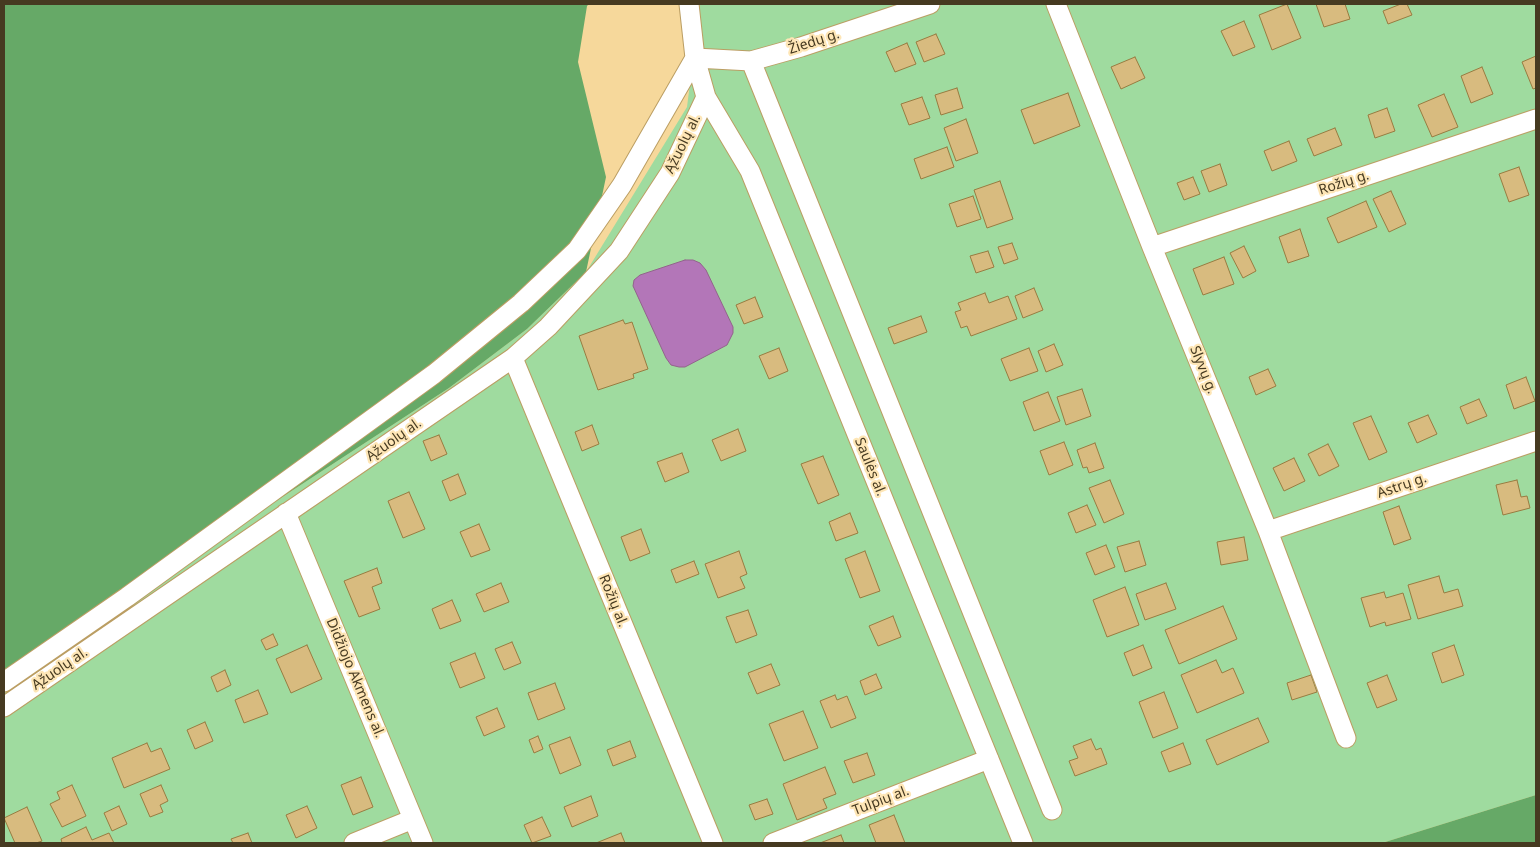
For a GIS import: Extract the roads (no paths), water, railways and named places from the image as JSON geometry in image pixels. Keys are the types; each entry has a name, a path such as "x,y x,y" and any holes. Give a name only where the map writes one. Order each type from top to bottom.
{"street":[{"name":"Saulės al.","path":"689,4 695,58 706,97 750,171 1024,843"},
{"name":"Žiedų g.","path":"695,58 752,61 801,47 930,4"},
{"name":"Slyvų g.","path":"1056,4 1152,247 1268,531 1346,738"},
{"path":"4,682 127,597 434,374 521,303 577,250 622,185 695,58"},
{"path":"752,61 1052,810"},
{"name":"Ąžuolų al.","path":"4,707 513,358 548,327 619,251 670,173 706,97"},
{"name":"Rožių g.","path":"1152,247 1536,119"},
{"name":"Rožių al.","path":"513,358 714,843"},
{"name":"Astrų g.","path":"1268,531 1536,441"},
{"name":"Didžiojo Akmens al.","path":"286,513 423,843"},
{"name":"Tulpių al.","path":"773,843 989,759"},
{"path":"354,843 413,819"}]}
